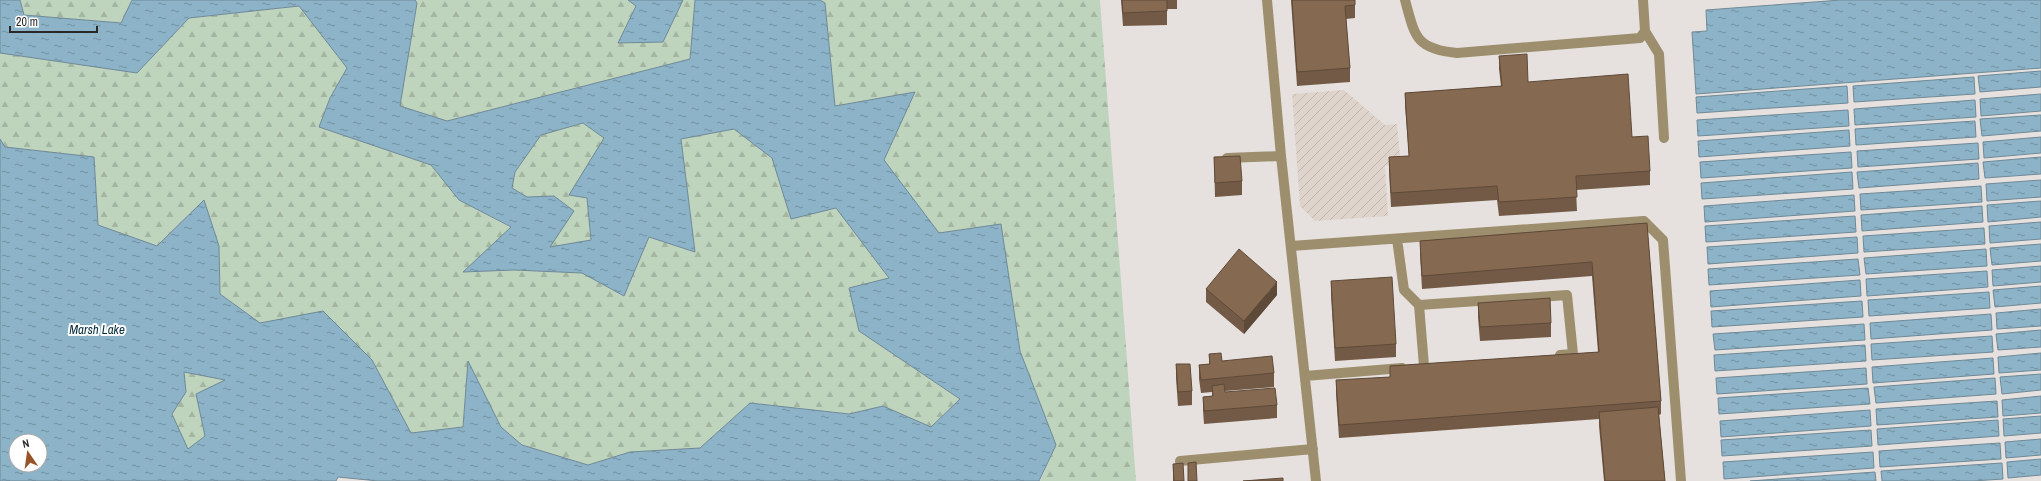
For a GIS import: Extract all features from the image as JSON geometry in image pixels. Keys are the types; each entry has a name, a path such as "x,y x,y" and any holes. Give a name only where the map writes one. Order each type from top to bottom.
{"lane":[{"path":"1267,0 1281,156 1316,481"},
{"path":"1406,0 1414,33 1424,44 1440,51 1457,53 1626,40 1640,38 1645,32"},
{"path":"1643,0 1645,32 1659,54 1664,138"},
{"path":"1221,159 1281,156"},
{"path":"1291,246 1644,221 1663,240 1681,481"},
{"path":"1305,376 1421,366 1419,305 1404,290 1397,239"},
{"path":"1419,305 1567,295 1573,354 1549,356"},
{"path":"1180,462 1313,449"}],"shaded area":[{"path":"1344,90 1385,125 1397,124 1401,165 1385,166 1388,216 1315,221 1300,206 1292,94"}],"green space":[{"path":"20,0 132,0 121,23 24,15"},
{"path":"415,0 628,0 636,6 619,43 663,42 683,0 695,0 690,59 447,121 400,106 417,3"},
{"path":"820,0 1100,0 1136,481 1040,481 1056,445 1020,351 1001,224 939,233 884,160 915,92 835,106 825,3"},
{"path":"299,6 347,68 330,98 320,127 431,165 459,200 511,228 464,272 514,270 582,273 623,296 649,237 695,252 681,139 734,129 772,158 791,219 836,208 890,278 859,331 960,399 931,427 883,406 849,414 750,403 700,448 630,452 588,465 522,445 501,427 468,362 463,427 411,433 372,360 323,312 260,323 220,294 219,246 204,201 157,246 98,225 94,157 5,147 0,139 0,53 137,73 189,18"},
{"path":"583,123 605,138 569,195 587,198 591,240 550,247 554,196 527,197 511,188 515,172 541,135"},
{"path":"184,372 226,380 196,394 205,436 188,450 172,414 186,392"}],"water":[{"name":"Marsh Lake","path":"0,0 20,0 24,15 121,23 132,0 415,0 417,3 400,106 447,121 690,59 695,0 820,0 825,3 835,106 915,92 884,160 939,233 1001,224 1020,351 1056,445 1039,481 378,481 338,477 336,481 0,481 0,139 5,147 94,157 98,225 157,246 204,200 219,246 220,294 260,323 323,311 372,360 411,433 463,427 468,361 501,427 522,445 588,465 630,452 700,448 750,403 849,414 883,406 931,427 960,399 859,331 849,288 889,278 836,208 791,219 772,158 734,129 681,139 695,252 649,237 624,296 582,273 514,270 463,272 511,227 459,200 431,165 319,127 330,98 347,68 299,6 189,18 137,73 0,53","holes":["583,123 604,138 569,195 587,198 591,240 550,247 574,211 554,196 527,197 512,188 515,172 541,135","184,372 225,380 196,394 205,436 188,449 172,414 186,392"]},
{"path":"628,0 683,0 663,42 618,43 636,6"},
{"path":"1841,0 2041,0 2041,68 1696,94 1692,32 1707,31 1706,10"},
{"path":"2041,71 2041,87 1980,92 1978,76"},
{"path":"1974,77 1975,94 1854,102 1853,86"},
{"path":"1847,86 1848,103 1697,113 1696,97"},
{"path":"2041,94 2041,111 1981,116 1980,99"},
{"path":"1975,100 1976,117 1855,125 1854,109"},
{"path":"1848,110 1849,126 1698,136 1697,120"},
{"path":"2041,115 2041,131 1982,136 1980,119"},
{"path":"1975,121 1976,137 1856,145 1855,129"},
{"path":"1849,130 1850,146 1699,157 1698,141"},
{"path":"2041,137 2041,153 1984,158 1983,142"},
{"path":"1978,143 1979,159 1858,167 1857,151"},
{"path":"1851,152 1852,168 1701,178 1700,162"},
{"path":"2041,157 2041,174 1985,178 1983,162"},
{"path":"1978,163 1979,179 1859,188 1857,172"},
{"path":"1852,172 1853,189 1702,199 1701,183"},
{"path":"2041,180 2041,197 1987,201 1986,184"},
{"path":"1981,186 1982,202 1861,210 1860,194"},
{"path":"1854,195 1855,211 1705,222 1704,206"},
{"path":"2041,201 2041,217 1988,222 1987,205"},
{"path":"1982,206 1983,222 1862,231 1861,215"},
{"path":"1855,216 1856,232 1706,242 1705,226"},
{"path":"2041,222 2041,239 1990,243 1989,226"},
{"path":"1984,228 1985,244 1864,252 1863,236"},
{"path":"1857,237 1858,253 1708,264 1707,247"},
{"path":"2041,244 2041,261 1992,265 1990,248"},
{"path":"1986,249 1987,266 1866,274 1864,258"},
{"path":"1858,259 1860,275 1709,285 1708,269"},
{"path":"2041,266 2041,282 1993,286 1992,270"},
{"path":"1987,271 1988,287 1867,296 1866,279"},
{"path":"1860,280 1861,296 1711,307 1710,291"},
{"path":"2041,286 2041,303 1995,307 1993,290"},
{"path":"1989,292 1990,308 1869,316 1868,300"},
{"path":"1862,301 1863,317 1712,327 1711,311"},
{"path":"2041,309 2041,326 1997,329 1996,313"},
{"path":"1991,314 1992,330 1871,339 1870,323"},
{"path":"1864,324 1865,340 1715,350 1713,334"},
{"path":"2041,330 2041,347 1998,350 1996,334"},
{"path":"1992,336 1993,352 1872,360 1871,344"},
{"path":"1865,345 1866,361 1715,371 1714,355"},
{"path":"2041,353 2041,370 1999,373 1998,357"},
{"path":"1993,358 1994,374 1873,383 1872,367"},
{"path":"1866,368 1867,384 1717,394 1716,378"},
{"path":"2041,374 2041,390 2002,394 2000,377"},
{"path":"1995,378 1996,394 1876,403 1874,387"},
{"path":"1868,388 1870,404 1719,414 1718,398"},
{"path":"2041,396 2041,413 2003,416 2002,400"},
{"path":"1997,401 1998,417 1877,425 1876,409"},
{"path":"1870,410 1871,426 1721,437 1720,421"},
{"path":"2041,416 2041,433 2004,436 2003,419"},
{"path":"1998,420 1999,436 1878,445 1877,429"},
{"path":"1871,430 1872,446 1722,456 1721,440"},
{"path":"2041,439 2041,455 2006,458 2005,442"},
{"path":"2000,443 2001,459 1880,467 1879,451"},
{"path":"1873,452 1874,468 1724,479 1723,462"},
{"path":"2041,459 2041,475 2008,478 2007,462"},
{"path":"2002,463 2003,479 1973,481 1882,481 1881,471"},
{"path":"1875,472 1876,481 1750,481"}],"building":[{"path":"1122,0 1167,0 1167,11 1123,13"},
{"path":"1292,0 1355,0 1355,5 1345,6 1350,68 1297,72"},
{"path":"1527,54 1528,82 1628,74 1632,137 1648,136 1650,171 1576,176 1577,197 1499,202 1497,186 1391,193 1389,157 1409,156 1405,93 1502,86 1499,56"},
{"path":"1240,156 1242,181 1215,183 1214,157"},
{"path":"1647,223 1661,401 1339,425 1336,380 1390,377 1390,366 1599,352 1592,262 1422,276 1420,241"},
{"path":"1239,249 1277,282 1244,321 1206,289"},
{"path":"1392,277 1396,344 1335,348 1331,281"},
{"path":"1550,298 1551,323 1480,327 1478,303"},
{"path":"1221,353 1222,361 1272,356 1274,373 1201,380 1199,365 1210,364 1209,354"},
{"path":"1176,364 1190,364 1192,391 1178,392"},
{"path":"1224,384 1225,392 1275,388 1277,405 1204,411 1203,397 1213,396 1212,386"},
{"path":"1658,407 1665,481 1605,481 1599,412"},
{"path":"1196,462 1197,481 1188,481 1188,463"},
{"path":"1183,463 1184,481 1174,481 1173,464"},
{"path":"1283,478 1283,481 1243,481"}]}
